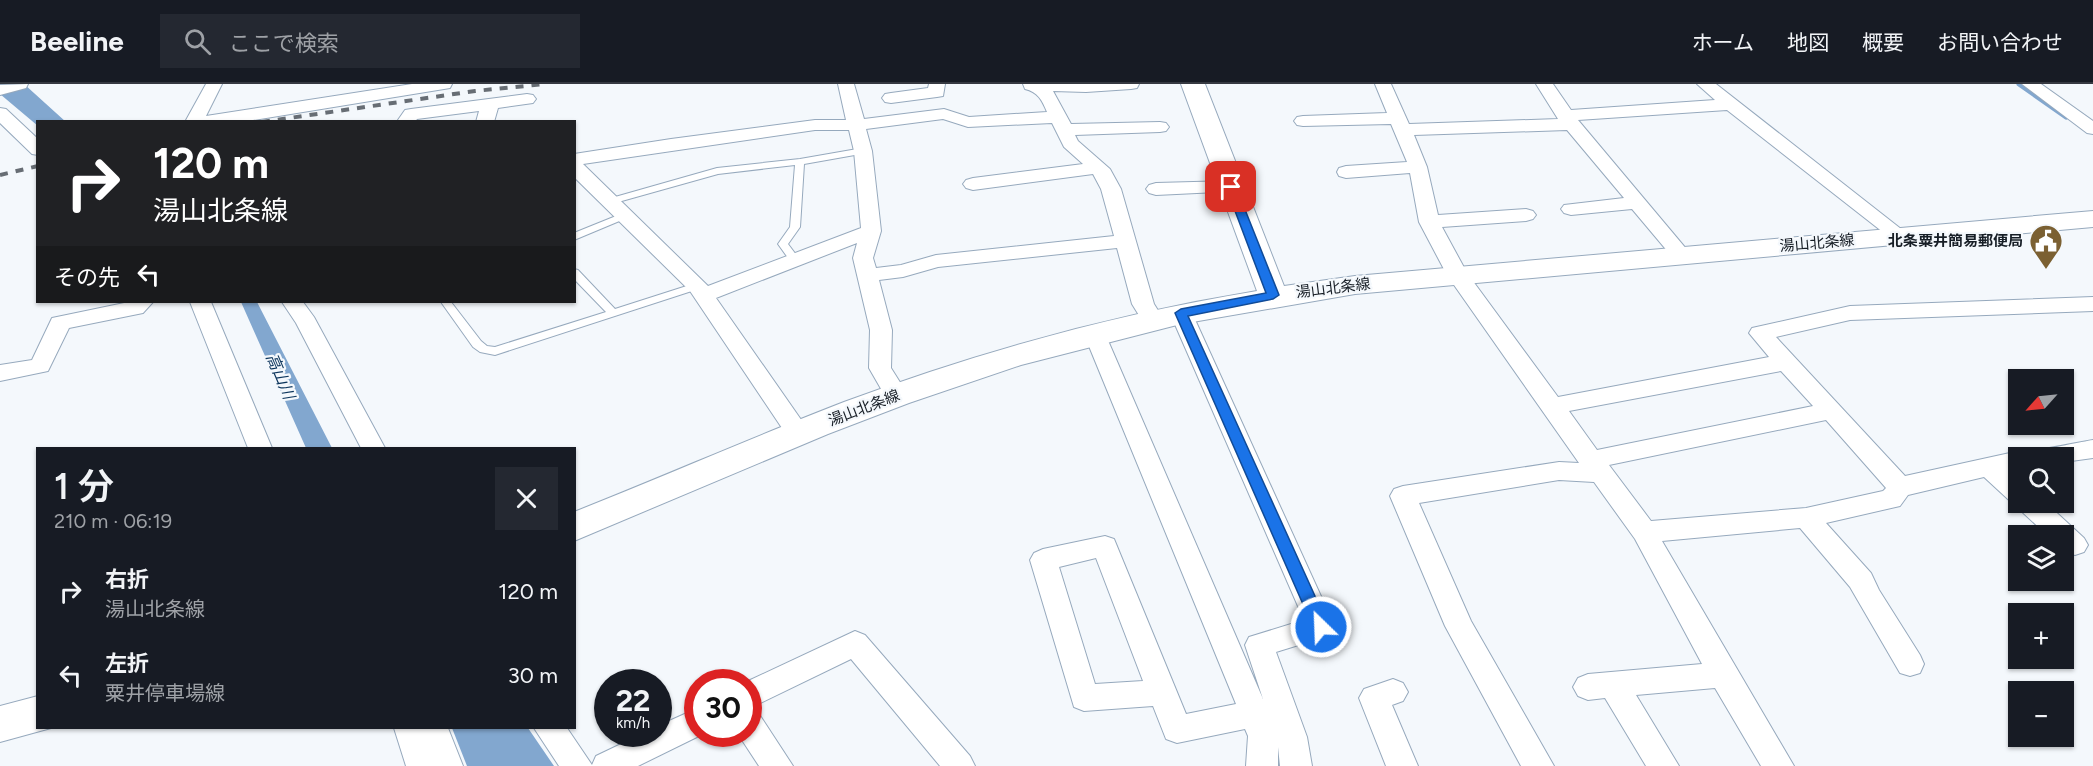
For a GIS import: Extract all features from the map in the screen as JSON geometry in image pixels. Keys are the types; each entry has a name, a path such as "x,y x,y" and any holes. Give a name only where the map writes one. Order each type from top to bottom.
{"main road":[{"path":"1193,84 1273,295"},
{"name":"湯山北条線","path":"576,526 896,395 985,365 1167,316 1273,295 1457,275 2093,219"},
{"path":"0,724 36,715"}],"street":[{"path":"0,90 20,84"},
{"path":"195,120 214,84"},
{"path":"211,120 285,100 444,84"},
{"path":"846,84 863,151 871,231 864,258 881,330 880,368 896,395"},
{"path":"891,98 937,92 937,84"},
{"path":"1031,84 1086,87 1131,84"},
{"path":"1031,84 1049,96 1070,143 1103,173 1111,189 1143,304 1167,316 1321,627 1259,645 1269,711 1263,736 1262,766"},
{"path":"1383,84 1418,167 1429,222 1457,275 1644,532 1723,675 1778,766"},
{"path":"1544,84 1568,120 1635,203 1681,255"},
{"path":"1706,84 1900,236"},
{"path":"2030,84 2093,129"},
{"path":"407,120 411,114 527,99"},
{"path":"486,120 490,104"},
{"path":"1303,121 1401,124 1568,120 1731,104"},
{"path":"2071,113 2093,113"},
{"path":"0,114 36,148"},
{"path":"576,160 804,126 856,125 944,114 968,122 1160,127"},
{"path":"1346,172 1418,167"},
{"path":"576,168 619,208 700,291 800,434"},
{"path":"974,184 1097,168"},
{"path":"1156,189 1231,187"},
{"path":"1571,209 1635,203"},
{"path":"1429,222 1526,215"},
{"path":"700,291 795,260 871,231"},
{"path":"867,275 903,271 936,261 1125,241"},
{"path":"0,373 40,366 60,323 135,308 141,303"},
{"path":"200,303 260,447"},
{"path":"293,303 306,322 372,447"},
{"path":"1900,487 1760,333 1850,313 2093,304"},
{"path":"1095,334 1269,711 1292,737 1296,766"},
{"path":"1551,405 1786,362"},
{"path":"1538,766 1459,626 1403,496 1595,466 1831,411"},
{"path":"2074,452 2093,449"},
{"path":"1644,532 1806,518 1891,499 1900,487 2008,463"},
{"path":"1989,467 2008,484"},
{"path":"2040,513 2075,545"},
{"path":"1806,518 1862,581 1867,595 1910,664"},
{"path":"1162,692 1084,698 1043,560 1105,546 1177,729 1269,711"},
{"path":"762,689 855,643 958,766"},
{"path":"1663,766 1601,686 1723,675"},
{"path":"1393,692 1374,698 1402,766"},
{"path":"607,766 684,728"},
{"path":"409,729 422,766"},
{"path":"433,729 447,766"},
{"path":"550,729 577,766"},
{"path":"762,744 777,766"}],"lane":[{"path":"576,236 619,208 717,171 800,162 863,151"},
{"path":"795,260 783,244 795,227 800,162"},
{"path":"576,274 614,314"},
{"path":"447,303 477,344 484,350 495,351 614,314 700,291"}],"water":[{"path":"241,303 258,303 331,447 306,447"},
{"path":"452,729 529,729 554,766 467,766"}],"waterway":[{"name":"高山川","path":"9,84 49,120"},
{"path":"2019,84 2066,117"}],"railway":[{"path":"276,120 475,91 545,84"},
{"path":"0,175 36,166"}],"place":[{"name":"北条粟井簡易郵便局","path":"2046,270"}],"route":[{"path":"1231,187 1273,295 1181,313 1321,627"}]}
